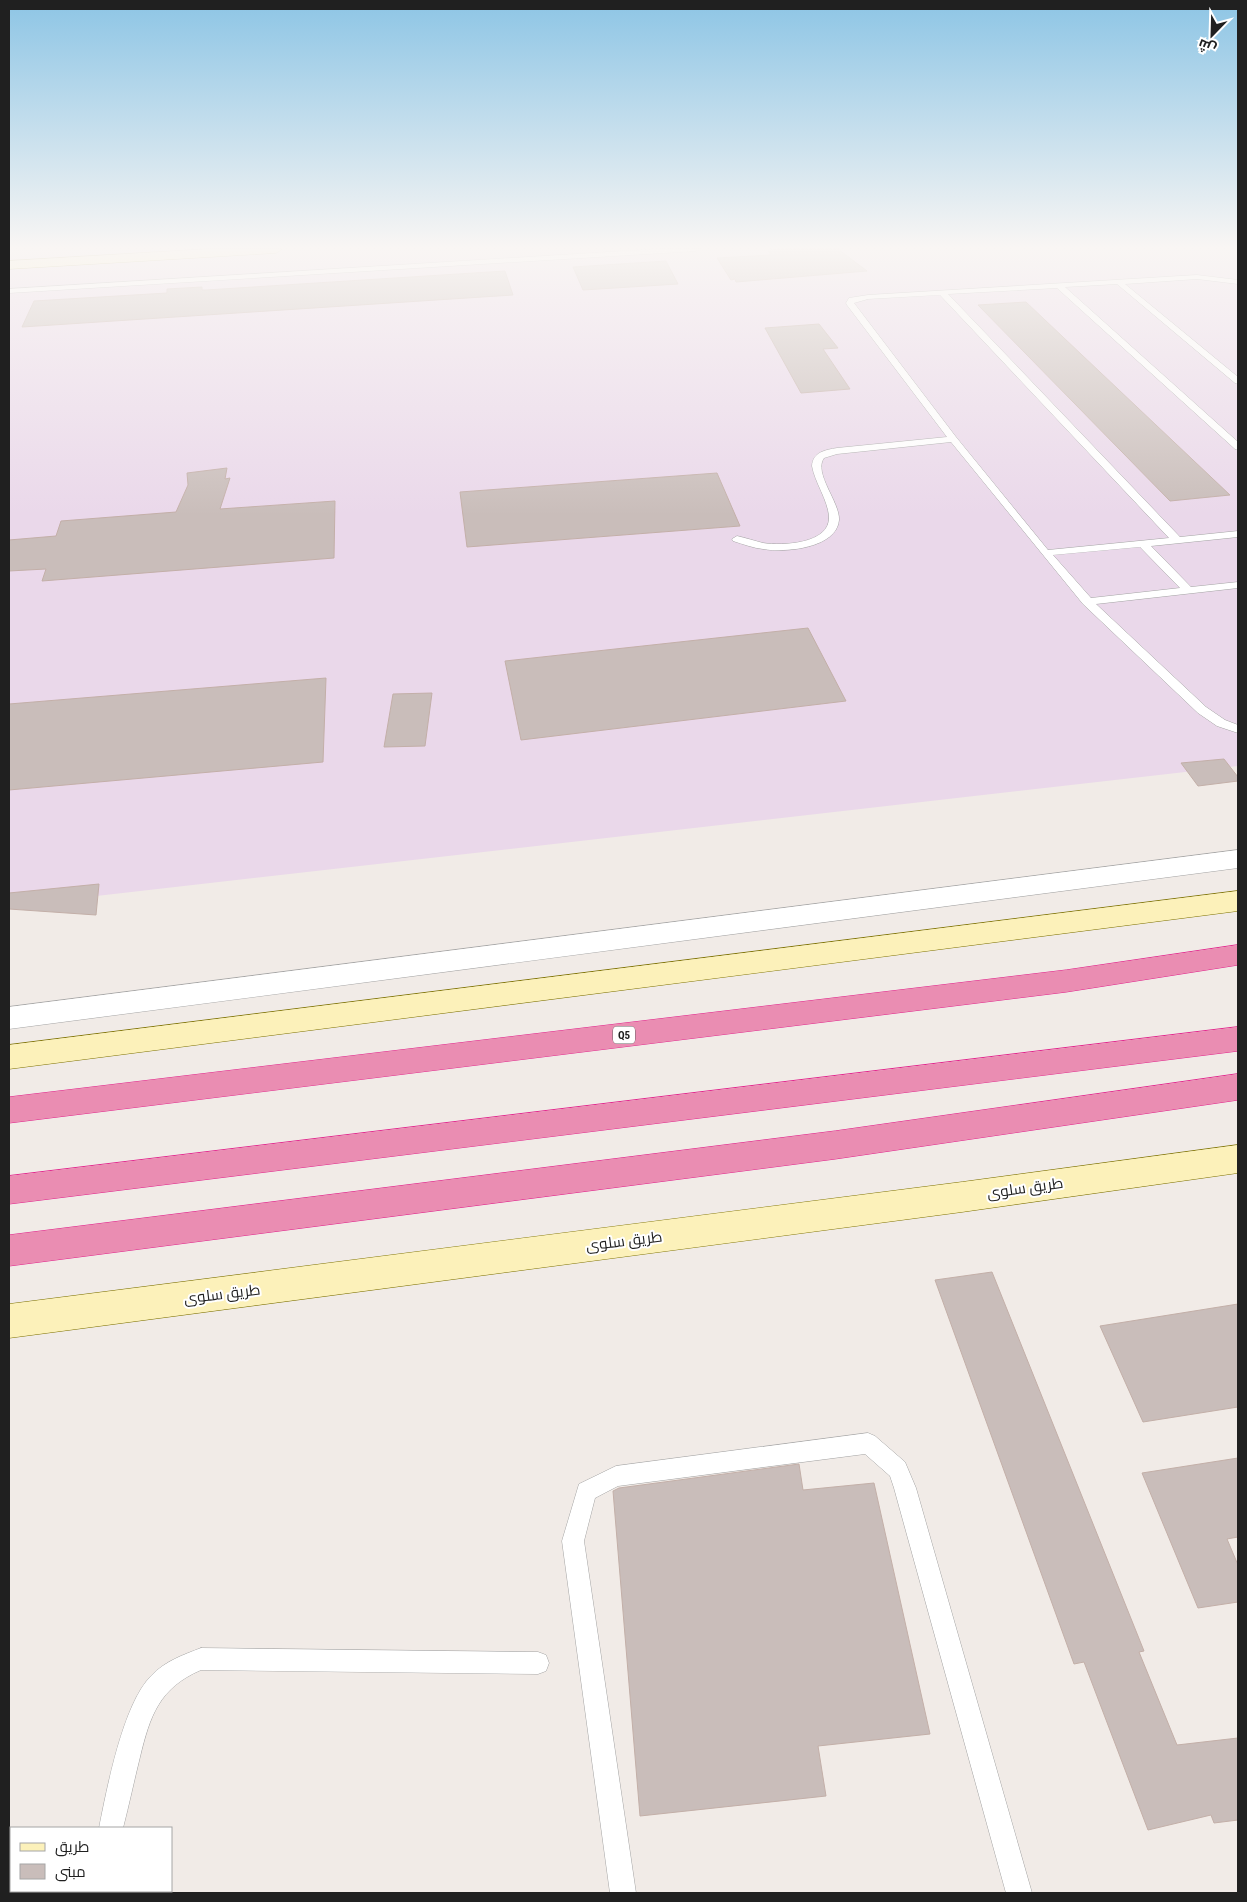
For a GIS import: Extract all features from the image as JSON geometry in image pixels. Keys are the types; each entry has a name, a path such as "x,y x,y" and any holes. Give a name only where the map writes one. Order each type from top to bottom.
{"highway":[{"name":"Q5","path":"9,1110 1066,981 1238,954"},
{"path":"9,1190 1238,1039"},
{"path":"9,1251 835,1146 1238,1087"}],"main road":[{"path":"9,1057 1238,901"},
{"name":"طريق سلوى","path":"9,1322 943,1200 1238,1159"}],"street":[{"path":"9,1018 1238,859"}],"lane":[{"path":"876,338 953,439 1087,602 1202,710 1221,723 1238,729"},
{"path":"985,338 1176,539"},
{"path":"1117,338 1238,447"},
{"path":"1186,338 1238,381"},
{"path":"736,539 763,546 797,546 824,536 832,528 835,520 816,466 821,455 837,451 953,439"},
{"path":"1046,553 1238,534"},
{"path":"1142,543 1188,590"},
{"path":"1087,602 1238,585"},
{"path":"623,1893 573,1541 586,1491 616,1476 868,1443 898,1469 903,1481 1019,1893"},
{"path":"111,1827 136,1722 144,1704 155,1687 169,1674 185,1665 201,1659 538,1663"}],"shaded area":[{"path":"9,338 1238,338 1238,766 9,906"}],"building":[{"path":"770,338 830,338 838,348 823,349 850,389 801,393"},
{"path":"1010,338 1064,338 1230,495 1170,501"},
{"path":"227,468 225,479 230,478 220,509 335,501 334,558 42,581 46,569 9,571 9,540 56,536 61,521 176,512 188,485 187,473"},
{"path":"717,473 740,526 467,547 460,492"},
{"path":"808,628 846,701 521,740 505,661"},
{"path":"326,678 323,762 9,790 9,704"},
{"path":"432,693 425,746 384,747 393,694"},
{"path":"1224,759 1238,777 1238,781 1198,786 1181,763"},
{"path":"99,884 96,915 9,909 9,893"},
{"path":"992,1272 1144,1651 1139,1652 1177,1745 1238,1738 1238,1820 1214,1823 1211,1815 1148,1830 1084,1662 1074,1664 935,1280"},
{"path":"1238,1304 1238,1407 1143,1422 1100,1326"},
{"path":"1238,1458 1238,1537 1227,1539 1238,1565 1238,1602 1198,1608 1142,1473"},
{"path":"799,1464 803,1490 874,1483 930,1734 818,1746 826,1796 640,1816 613,1491 619,1488"}]}
